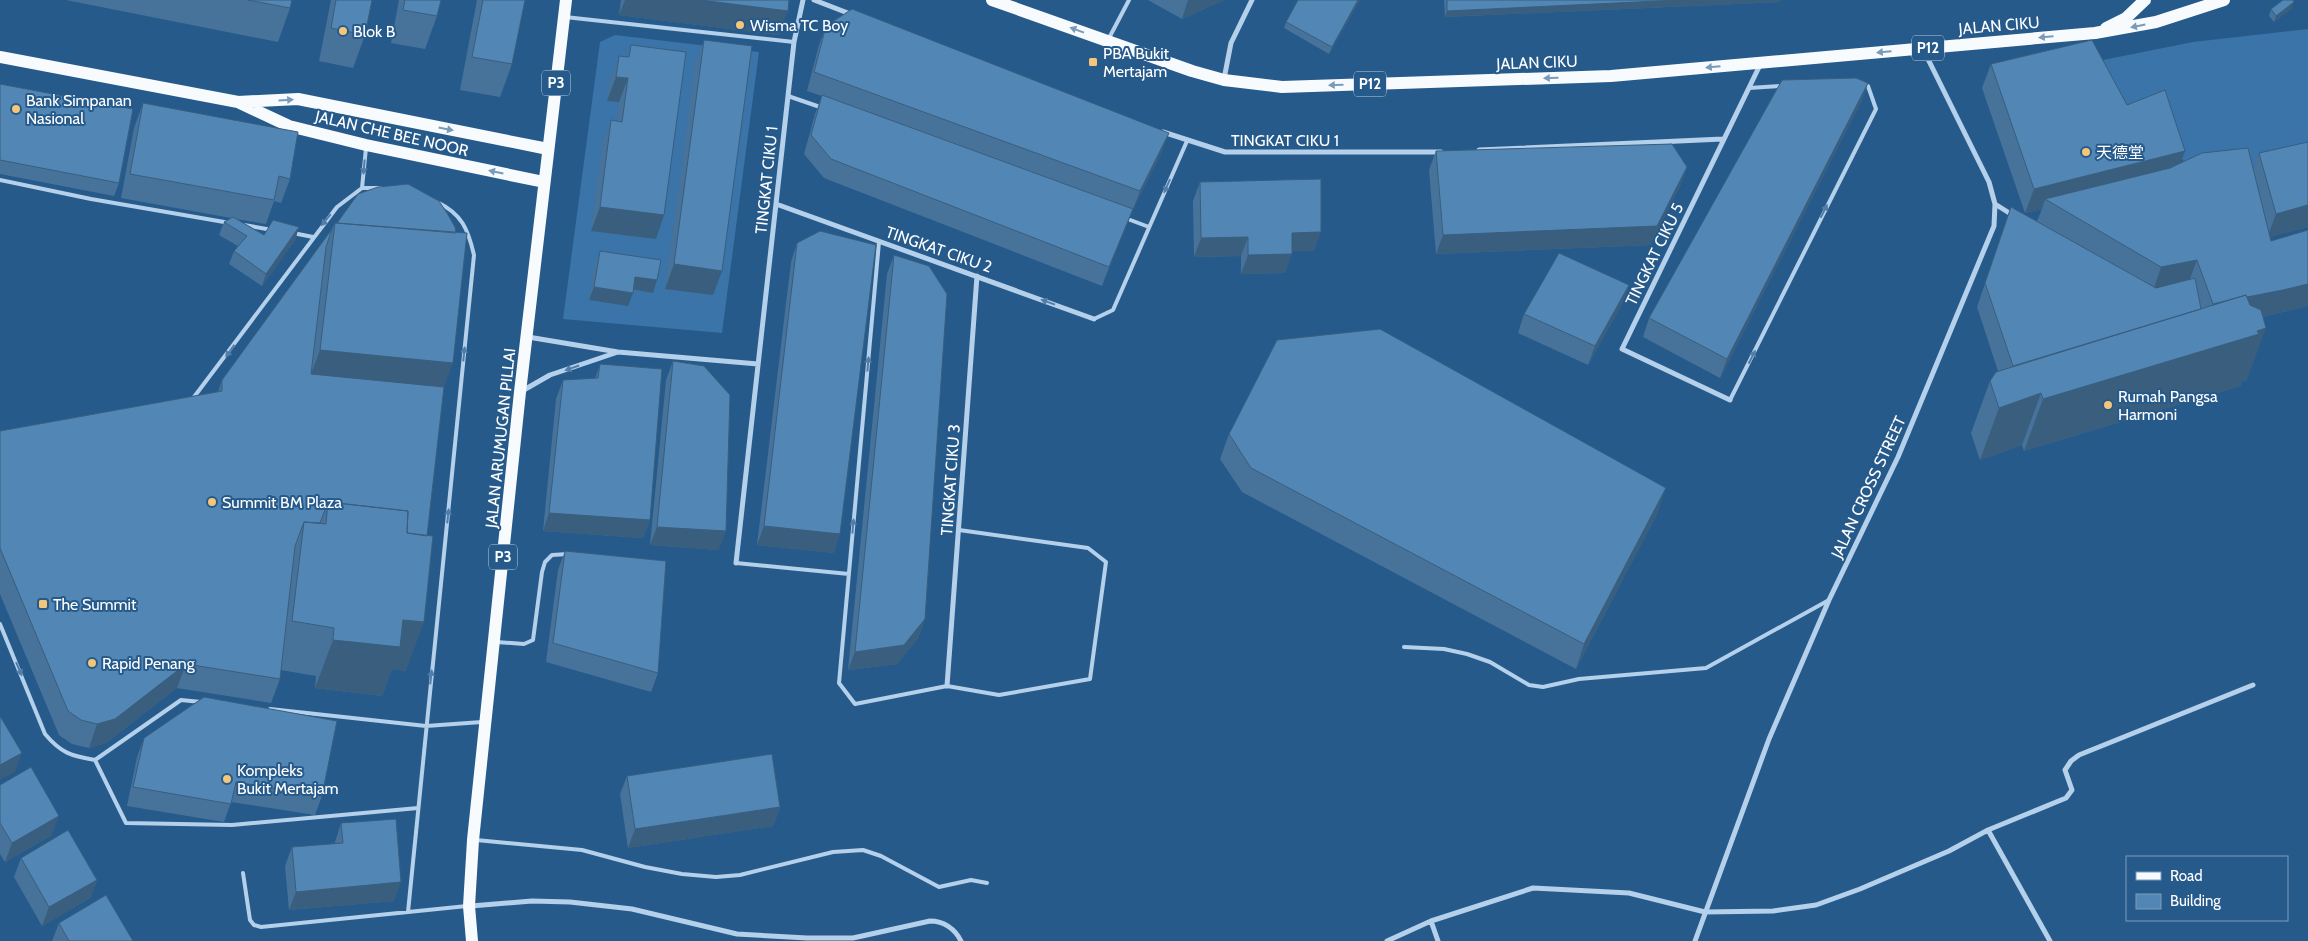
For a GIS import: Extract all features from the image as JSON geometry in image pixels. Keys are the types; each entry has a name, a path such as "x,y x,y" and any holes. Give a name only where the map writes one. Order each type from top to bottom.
{"main road":[{"name":"JALAN ARUMUGAN PILLAI","path":"472,941 469,906 473,840 520,392 528,337 566,0"},
{"path":"2095,33 2126,18 2145,0"},
{"name":"P12","path":"2095,33 2156,22 2224,0"},
{"name":"JALAN CIKU","path":"996,1 1224,80 1282,87 1611,76 2095,33"},
{"name":"JALAN CHE BEE NOOR","path":"0,57 238,102 298,99 548,149"},
{"name":"JALAN CHE BEE NOOR","path":"238,102 289,126 366,145 544,182"}],"street":[{"name":"TINGKAT CIKU 1","path":"736,563 794,42 803,0"},
{"path":"814,0 860,18"},
{"path":"1224,80 1230,43 1252,0"},
{"name":"JALAN CROSS STREET","path":"1695,941 1769,739 1829,600 1898,457 1994,226 1995,204 1982,166 1923,48"},
{"name":"TINGKAT CIKU 5","path":"1730,400 1622,348 1761,63"},
{"name":"TINGKAT CIKU 1","path":"1160,131 1225,152 1403,153 1452,151"},
{"path":"1471,150 1723,139"},
{"name":"TINGKAT CIKU 2","path":"776,204 1094,319"},
{"path":"1995,204 2020,219"},
{"name":"TINGKAT CIKU 3","path":"947,686 977,276"},
{"path":"528,337 618,352 758,364"},
{"path":"520,392 550,375 618,352"},
{"path":"1386,941 1431,921 1533,888 1629,893 1705,912 1773,911 1816,905 1860,889 1949,851 1988,830 2066,798 2072,790 2066,770 2071,761 2079,755 2253,685"},
{"path":"1988,830 2050,941"},
{"path":"469,906 532,901 570,902 632,909 737,934 807,938 853,938 930,920 939,921 950,928 961,941"},
{"path":"1431,921 1438,941"}],"lane":[{"path":"1108,41 1129,0"},
{"path":"564,17 794,42"},
{"path":"1730,400 1876,109 1868,86 1860,84"},
{"path":"1748,88 1786,85"},
{"path":"788,96 825,109"},
{"path":"1094,319 1113,310 1187,141"},
{"path":"362,188 366,145"},
{"path":"0,180 91,199 275,230"},
{"path":"188,402 198,395 337,207 362,188 388,188"},
{"path":"408,912 474,255 469,234 454,210 429,199"},
{"path":"1121,217 1149,227"},
{"path":"284,232 313,237"},
{"path":"879,242 839,683 855,704 947,686 999,694 1090,679 1106,562 1088,548 959,530"},
{"path":"494,641 524,644 533,640 542,572 546,562 552,555 571,554"},
{"path":"736,563 849,574"},
{"path":"1404,646 1444,649 1467,654 1490,662 1529,686 1543,687 1579,679 1706,668 1829,600"},
{"path":"0,624 45,734 56,747 72,757 95,760 182,700 211,703"},
{"path":"260,708 426,726 486,721"},
{"path":"95,760 126,823 232,826 418,808"},
{"path":"473,840 582,850 645,867 682,874 716,877 740,874 833,852 863,850 881,856 939,887 971,880 987,883"},
{"path":"243,873 250,920 254,925 261,927 469,906"}],"shaded area":[{"path":"2308,29 2308,158 2239,172 2193,177 2156,115 2119,129 2083,64 2193,42"},
{"path":"615,35 759,52 722,333 563,319 600,42"}],"building":[{"path":"248,0 292,0 290,8"},
{"path":"336,0 372,0 365,35 331,28"},
{"path":"405,0 441,0 437,16 403,10"},
{"path":"483,0 525,0 512,64 472,57"},
{"path":"700,0 789,0 788,11"},
{"path":"1298,0 1358,0 1332,47 1286,22"},
{"path":"1447,0 1680,0 1447,11"},
{"path":"2283,0 2293,0 2294,2 2276,16 2271,9"},
{"path":"852,9 1169,133 1140,191 814,72 826,26"},
{"path":"704,40 752,46 722,271 674,264"},
{"name":"天德堂","path":"2092,40 2127,105 2165,90 2185,151 2034,189 1991,64"},
{"path":"631,45 686,52 664,215 600,207 611,120 622,122 628,78 616,77 619,56 629,57"},
{"path":"1856,78 1868,83 1727,359 1649,318 1782,80"},
{"path":"0,84 133,109 119,183 0,160"},
{"path":"822,95 1133,209 1109,267 831,159 811,135"},
{"path":"143,103 298,132 290,179 279,176 274,200 130,174"},
{"path":"2308,142 2308,205 2276,214 2259,153"},
{"path":"1672,144 1687,167 1657,226 1443,235 1436,151"},
{"path":"2248,148 2271,241 2308,230 2308,284 2247,297 2246,295 2213,304 2197,260 2161,267 2045,199 2170,168 2202,153"},
{"path":"1321,179 1321,232 1292,233 1292,254 1248,255 1248,237 1201,238 1200,182"},
{"path":"408,184 439,201 455,227 456,233 337,223 358,194 378,187"},
{"path":"2011,207 2156,288 2195,278 2201,309 2013,366 1985,283"},
{"path":"233,217 264,235 273,220 299,227 266,274 234,251 247,236 224,222"},
{"path":"335,223 467,233 453,363 320,350"},
{"name":"Summit BM Plaza","path":"332,229 326,247 311,374 444,387 427,536 407,533 408,511 328,502 320,523 304,522 295,546 280,679 186,664 115,719 97,724 81,720 68,711 0,548 0,431 222,391 222,380"},
{"path":"820,231 876,245 840,534 764,526 797,243"},
{"path":"600,251 661,260 657,280 635,277 633,293 594,287"},
{"path":"1559,253 1629,285 1595,346 1524,314"},
{"path":"894,255 929,266 947,294 925,619 904,645 855,652"},
{"path":"2246,295 2250,305 2261,310 2266,328 2257,331 2259,334 2043,399 2041,393 1999,408 1990,381 1996,372"},
{"path":"1380,329 1666,488 1584,644 1251,468 1229,434 1277,340"},
{"path":"673,361 704,366 730,395 726,531 657,527"},
{"path":"600,364 662,369 650,520 549,513 563,380 598,378"},
{"path":"328,502 408,511 407,533 433,536 424,622 403,620 400,647 333,640 334,628 292,621 304,522 326,524"},
{"path":"565,551 666,561 658,673 553,643"},
{"name":"Kompleks Bukit Mertajam","path":"204,697 337,721 322,796 236,782 231,804 133,787 144,738"},
{"path":"0,716 22,753 0,765"},
{"path":"772,754 780,807 635,829 627,776"},
{"path":"31,767 59,816 12,843 0,823 0,785"},
{"path":"396,819 401,882 296,892 292,847 343,843 341,823"},
{"path":"68,830 97,880 49,907 21,858"},
{"path":"106,895 133,941 69,941 59,923"}],"place":[{"name":"Wisma TC Boy","path":"740,25"},
{"name":"Blok B","path":"343,31"},
{"name":"PBA Bukit Mertajam","path":"1093,62"},
{"name":"Bank Simpanan Nasional","path":"16,109"},
{"name":"天德堂","path":"2086,152"},
{"name":"Rumah Pangsa Harmoni","path":"2108,405"},
{"name":"Summit BM Plaza","path":"212,502"},
{"name":"The Summit","path":"43,604"},
{"name":"Rapid Penang","path":"92,663"},
{"name":"Kompleks Bukit Mertajam","path":"227,779"}]}
